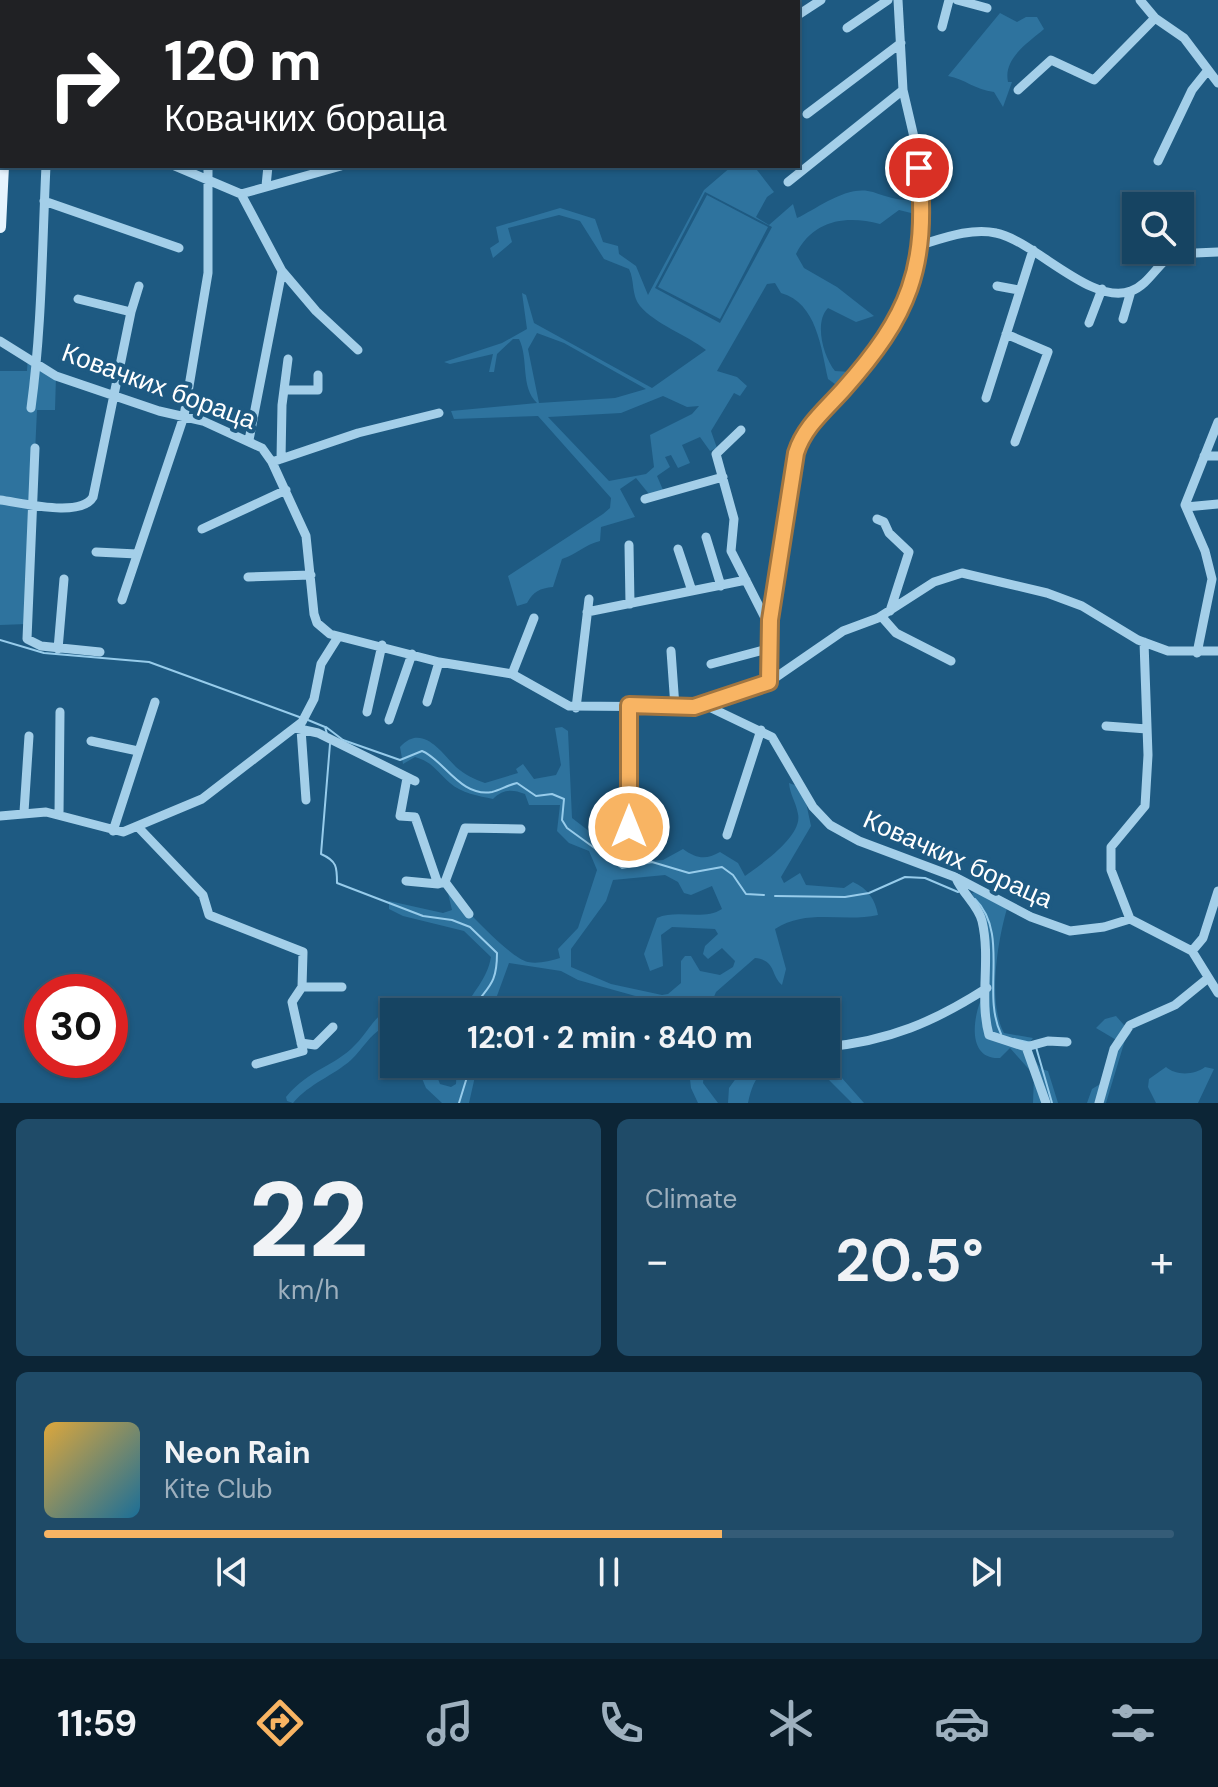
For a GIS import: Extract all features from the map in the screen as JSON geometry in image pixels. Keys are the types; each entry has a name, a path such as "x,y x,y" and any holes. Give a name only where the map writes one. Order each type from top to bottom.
{"main road":[{"path":"0,227 3,168"}],"street":[{"path":"800,14 821,0"},
{"path":"847,28 888,0"},
{"path":"769,682 770,620 782,525 800,441 888,336 911,291 922,227 917,150 903,90 898,0"},
{"path":"942,27 949,0"},
{"path":"957,0 987,8"},
{"path":"1140,0 1155,18 1184,38 1218,83"},
{"path":"1018,90 1051,60 1094,80 1155,18"},
{"path":"807,114 901,43"},
{"path":"1158,161 1192,90 1208,70"},
{"path":"788,182 903,90"},
{"path":"31,408 38,363 46,168"},
{"path":"179,168 241,194 334,168"},
{"path":"122,600 184,416 208,273 208,168"},
{"path":"266,186 268,168"},
{"path":"241,194 282,271 316,311 358,350"},
{"path":"44,201 179,248"},
{"path":"917,246 965,233 993,232 1033,250 1074,278 1102,289 1131,291"},
{"path":"986,398 1033,250"},
{"path":"1123,319 1131,291 1172,254 1218,252"},
{"path":"249,440 282,271"},
{"path":"0,500 75,509 91,501 112,395 139,286"},
{"path":"997,286 1019,290"},
{"path":"1089,323 1102,289"},
{"path":"78,299 131,312"},
{"path":"1006,334 1048,352 1015,442"},
{"name":"Ковачких бораца","path":"0,341 56,376 249,440 277,461 306,536 317,623 338,637 382,645 439,662 512,674 562,704 576,708 704,705 769,682 843,631 886,614 934,582 962,573 1073,603 1144,642 1168,651 1218,651"},
{"path":"288,359 277,461 358,433 439,413"},
{"path":"284,390 318,390 318,375"},
{"path":"1197,653 1212,579 1205,551 1186,507 1217,428"},
{"path":"741,430 716,454 734,519 731,551 770,620"},
{"path":"35,448 30,504 27,639 35,645 100,652"},
{"path":"1204,456 1218,456"},
{"path":"645,499 723,477"},
{"path":"202,529 286,490"},
{"path":"1186,507 1218,504"},
{"path":"877,519 884,522 889,533 909,552 886,614 896,633 951,661"},
{"path":"706,537 721,586"},
{"path":"629,545 630,604"},
{"path":"678,549 692,591"},
{"path":"96,552 137,554"},
{"path":"248,577 311,575"},
{"path":"58,649 64,579"},
{"path":"587,612 746,580"},
{"path":"576,708 589,599"},
{"path":"512,674 534,618"},
{"path":"0,816 24,812 59,815 123,832 202,799 299,726 308,712 321,664 338,637"},
{"path":"1144,642 1147,729 1145,806 1111,847 1111,870 1130,919 1192,951 1218,993"},
{"path":"367,712 382,645"},
{"path":"711,664 771,648"},
{"path":"671,651 675,707"},
{"path":"389,720 412,654"},
{"path":"427,702 439,662"},
{"path":"113,831 155,702"},
{"path":"629,705 629,827"},
{"name":"Ковачких бораца","path":"704,705 772,737 813,807 830,825 859,841 955,877 1031,917 1070,931 1104,927 1130,919"},
{"path":"59,815 60,712"},
{"path":"299,726 411,780 400,816 415,817 442,883 469,914"},
{"path":"299,726 306,800"},
{"path":"1106,726 1147,729"},
{"path":"727,835 761,730"},
{"path":"24,812 29,736"},
{"path":"91,741 138,751"},
{"path":"138,827 203,895 209,915 303,952 302,987 292,1002 303,1051 256,1064"},
{"path":"442,883 465,828 521,829"},
{"path":"955,877 981,917 987,988 984,1019 989,1035 1026,1047 1048,1041 1067,1042"},
{"path":"406,881 442,883"},
{"path":"1192,951 1203,938 1218,891"},
{"path":"1099,1103 1114,1049 1130,1025 1175,1005 1207,979"},
{"path":"302,987 342,987"},
{"path":"840,1046 871,1043 947,1013 987,988"},
{"path":"301,1043 315,1045 333,1027"},
{"path":"1026,1047 1046,1103"}],"shaded area":[{"path":"1000,13 1017,22 1026,17 1037,17 1044,29 1013,58 1007,73 1008,82 1012,82 1003,107 994,92 948,76"},
{"path":"730,168 759,168 757,170 774,192 767,197 756,217 769,225 793,204 797,218 834,198 863,190 915,200 919,209 915,214 899,210 880,224 855,220 821,227 796,254 804,268 837,287 874,316 856,322 828,308 824,314 821,330 827,357 835,371 851,372 839,387 828,379 820,341 810,316 793,298 781,293 775,283 767,284 717,371 737,377 747,386 740,396 734,393 711,431 717,448 710,451 700,437 682,445 690,463 678,468 671,455 665,457 670,467 657,476 663,490 649,494 636,478 620,489 635,517 601,527 600,541 562,559 553,587 537,591 527,603 517,606 508,576 603,514 610,508 611,498 538,416 454,419 451,411 537,403 528,389 519,339 513,339 497,354 494,372 489,372 493,354 450,364 444,362 502,343 527,329 522,293 526,295 534,323 652,388 706,350 640,306 629,269 604,259 580,221 559,215 508,228 512,242 493,258 490,248 499,242 496,227 560,208 595,219 603,242 618,246 619,254 636,266 648,295 704,190","holes":["705,192 772,227 720,323 655,288","537,333 564,343 646,389 615,398 539,403 528,349","663,396 687,407 699,406 692,414 650,435 654,467 646,474 609,481 548,417 621,413"]},
{"path":"707,195 768,227 720,319 658,287"},
{"path":"28,356 56,376 55,410 37,410 27,624 0,625 0,371 27,371"},
{"path":"562,727 568,731 572,818 624,858 637,862 663,860 683,849 702,857 720,852 738,863 745,876 779,849 794,831 798,814 789,783 803,788 811,826 781,877 784,883 800,873 806,885 844,888 853,882 870,895 878,915 813,917 775,929 786,969 782,985 770,965 755,958 716,992 714,998 643,998 578,980 561,971 509,963 496,998 471,998 491,957 464,931 403,916 389,909 389,901 443,913 452,910 447,889 509,951 528,962 544,962 560,958 558,949 578,928 597,870 589,851 569,843 557,831 560,805 529,805 525,794 516,791 504,792 493,799 465,792 421,759 415,757 403,764 400,747 416,738 431,742 456,767 485,783 518,773 516,769 523,764 534,779 556,775 561,765 555,728","holes":["665,875 678,882 684,893 691,895 712,886 722,909 707,914 673,914 657,918 644,954 650,971 663,966 661,935 672,927 715,929 718,934 705,946 703,954 708,959 722,948 735,961 733,967 720,975 700,971 691,956 685,956 681,961 681,983 662,995 611,984 571,967 571,949 606,901 613,880"]},
{"path":"984,889 1008,905 996,970 999,1020 1004,1033 1033,1038 1026,1047 1041,1069 1048,1071 1058,1103 1033,1103 1034,1075 1010,1048 1000,1058 988,1056 976,1042 978,1007 987,988 981,917 972,893"},
{"path":"380,1016 380,1030 355,1056 293,1103 287,1101 286,1097 304,1080 359,1041"},
{"path":"1116,1016 1131,1033 1125,1040 1106,1103 1087,1103 1092,1089 1107,1080 1118,1041 1096,1028 1105,1019"},
{"path":"1166,1067 1186,1073 1205,1067 1214,1069 1198,1103 1156,1103 1148,1087 1149,1079"},
{"path":"840,1076 864,1103 852,1103 827,1078"},
{"path":"422,1078 438,1078 440,1084 451,1087 456,1084 456,1078 475,1078 469,1103 442,1103 426,1088"},
{"path":"690,1078 703,1078 703,1083 718,1103 698,1103"},
{"path":"736,1078 758,1078 748,1103 728,1103 729,1088"}],"waterway":[{"path":"0,640 44,653 149,662 302,718"},
{"path":"308,720 325,727 327,734"},
{"path":"326,727 343,740 400,760 422,751 471,789 492,792 517,783 536,796 552,794 564,799 562,820 567,828 622,868 652,862 689,873 722,867 733,875 746,894 764,895"},
{"path":"330,744 321,854 335,865 337,883 423,916 452,920 470,927 497,953 493,980 481,998"},
{"path":"775,896 845,897 869,893 905,877 925,878 958,892"},
{"path":"975,899 991,929 993,1001 1001,1034"},
{"path":"1014,1039 1031,1043"},
{"path":"1036,1047 1052,1103"},
{"path":"459,1103 467,1078"}],"route":[{"path":"629,827 629,705 694,707 769,682 772,663 770,620 782,525 796,453 806,431 888,336 905,305 911,291 922,227 919,168"}]}
